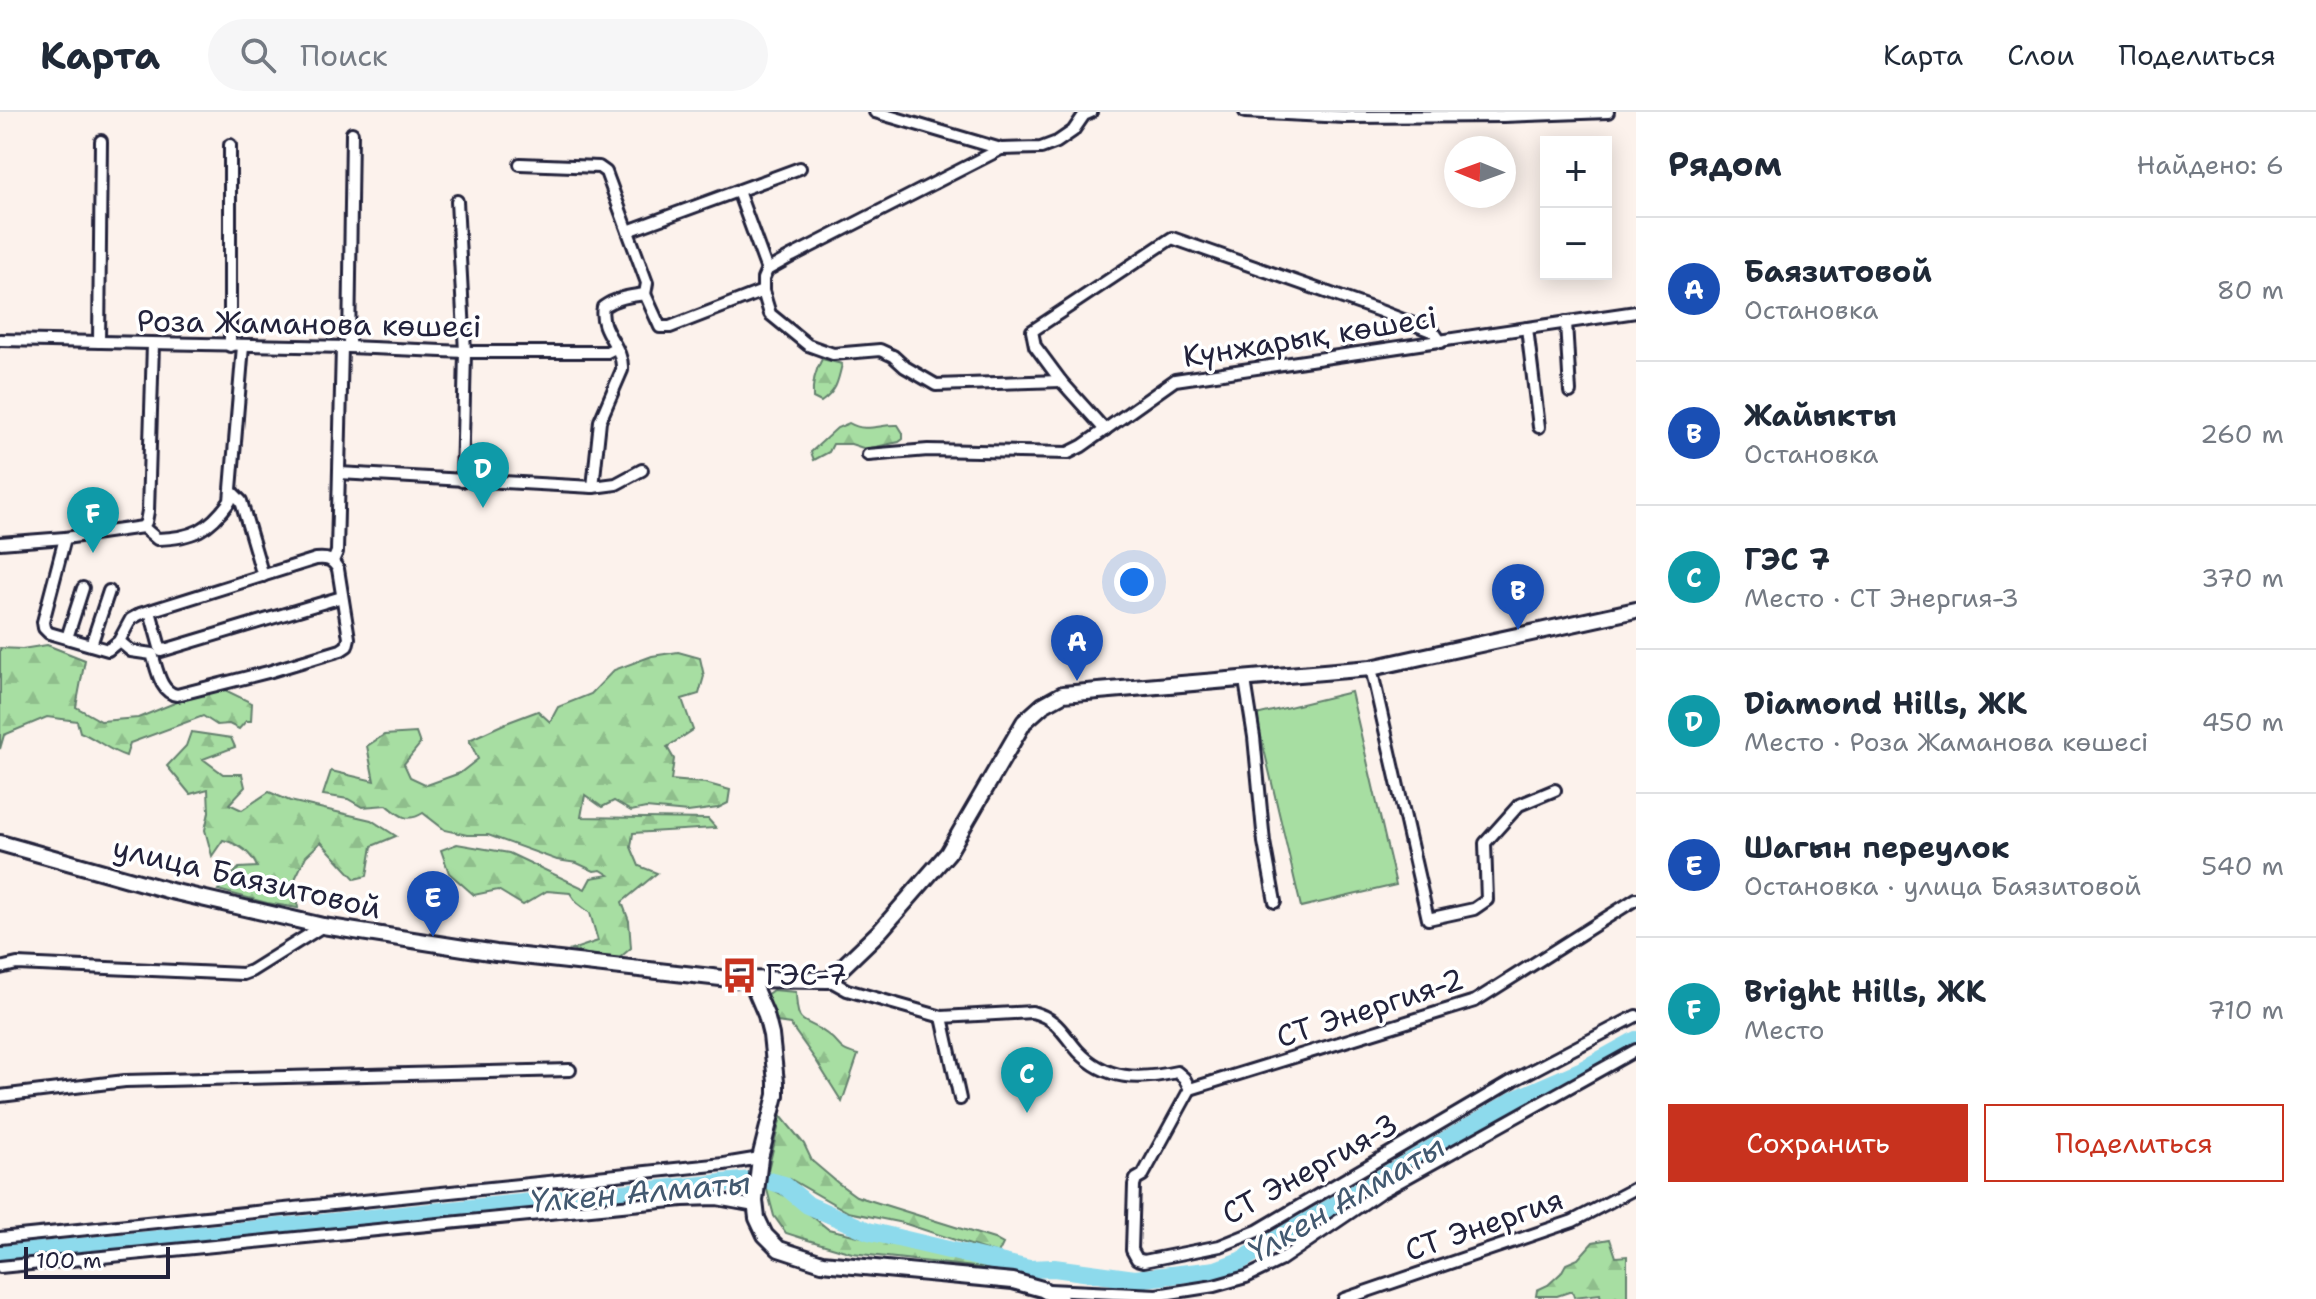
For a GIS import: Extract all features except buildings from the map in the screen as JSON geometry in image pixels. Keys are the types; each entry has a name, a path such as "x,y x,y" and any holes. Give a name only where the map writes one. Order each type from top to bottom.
{"street":[{"path":"875,112 1001,149 1041,148 1057,142 1073,131 1086,113"},
{"path":"1245,112 1345,117 1608,112"},
{"path":"333,561 337,552 352,133"},
{"path":"99,342 101,141"},
{"path":"230,145 230,346"},
{"path":"1001,149 767,270 763,291 770,314 808,345 833,354 880,350 936,385 1061,381"},
{"path":"520,164 599,167 606,172 647,283 645,294 660,327 670,327 763,291"},
{"path":"628,231 800,168"},
{"path":"738,191 767,270"},
{"path":"457,201 465,352 462,481"},
{"path":"1105,430 1061,381 1035,346 1032,331 1172,238 1380,311 1434,332 1441,342"},
{"path":"593,487 600,421 623,361 603,327 603,307 625,296 645,294"},
{"name":"Күнжарық көшесі","path":"868,455 928,450 1068,453 1175,380 1636,312"},
{"path":"1566,322 1570,392"},
{"path":"1527,328 1539,427"},
{"name":"Роза Жаманова көшесі","path":"0,340 465,352 607,352 615,348"},
{"path":"143,527 148,511 153,344"},
{"path":"0,543 143,527 157,539 177,538 194,534 215,521 233,493 243,346"},
{"path":"339,473 593,487 616,484 642,470"},
{"path":"233,493 241,501 263,576"},
{"path":"65,538 44,628 49,633 108,650 119,641 131,619 140,614 316,559 333,561 338,569 349,638 347,646 341,650 268,672 171,695 166,690 152,654 131,651 119,641"},
{"path":"67,638 83,588"},
{"path":"91,645 109,591"},
{"path":"150,611 161,651 342,597"},
{"path":"1190,1089 1177,1072 1132,1078 1116,1076 1099,1068 1080,1053 1056,1023 1032,1012 942,1017 847,990 829,980 881,930 948,853 1024,722 1043,705 1063,694 1371,668 1636,610"},
{"path":"1371,668 1428,919 1474,909 1487,900 1485,843 1519,805 1555,790"},
{"path":"1245,680 1264,842 1275,902"},
{"name":"улица Баязитовой","path":"0,843 171,891 323,926 496,953 751,980 829,980"},
{"name":"СТ Энергия-2","path":"1190,1089 1475,1001 1636,899"},
{"path":"0,968 17,964 243,974 323,926"},
{"path":"751,980 769,1025 776,1082 776,1095 755,1190 757,1218 765,1235 779,1249 822,1263 928,1267 1042,1289 1157,1295 1214,1286 1246,1277 1279,1261 1379,1193 1636,1050"},
{"name":"СТ Энергия-3","path":"1190,1089 1143,1175 1136,1179 1134,1185 1132,1250 1137,1259 1144,1261 1220,1246 1257,1231 1514,1080 1636,1016"},
{"path":"942,1017 960,1099"},
{"path":"0,1096 125,1081 570,1070"},
{"path":"0,1238 724,1164 759,1164"},
{"name":"СТ Энергия","path":"1344,1299 1573,1221 1636,1188"},
{"path":"0,1267 683,1200 717,1199 755,1206"},
{"path":"1042,1289 1060,1299"}],"green space":[{"path":"822,359 842,364 836,386 821,402 813,398 813,393"},
{"path":"849,423 867,428 898,425 903,439 866,449 851,444 833,444 829,452 814,460 811,452 837,428"},
{"path":"47,645 85,660 76,707 101,721 138,718 221,688 252,703 251,721 246,721 239,729 229,724 217,725 203,716 130,743 126,756 80,732 77,721 47,717 4,735 0,749 0,648"},
{"path":"678,652 700,658 704,676 699,694 682,699 693,730 667,747 674,759 671,780 705,783 730,790 728,803 718,808 688,812 646,808 631,811 614,801 602,807 585,795 581,817 708,819 716,828 633,833 631,847 639,866 657,873 622,902 629,921 631,948 616,961 571,950 598,941 590,913 570,893 547,891 523,905 498,890 474,895 449,873 441,850 457,844 509,853 585,889 591,878 609,875 601,870 594,871 577,863 557,860 488,835 467,835 445,830 423,813 408,818 387,805 362,807 348,799 323,795 331,771 374,781 367,746 384,735 416,733 420,744 404,764 410,777 427,785 460,773 478,759 469,740 538,711 550,722 558,707 591,694 614,670 652,656"},
{"path":"1351,692 1396,885 1301,907 1256,715"},
{"path":"191,732 231,738 235,747 203,759 223,774 242,774 245,787 229,804 242,810 269,792 290,801 371,820 396,836 372,846 367,876 355,879 321,842 306,856 295,879 298,908 218,890 239,868 257,867 244,849 223,840 212,856 205,830 209,812 208,789 190,794 167,766 186,746"},
{"path":"773,990 796,992 800,1017 827,1034 842,1049 858,1055 842,1102 790,1024 777,1022 762,998"},
{"path":"781,1116 804,1144 812,1161 856,1196 994,1239 1003,1244 998,1254 903,1223 848,1212 790,1179 767,1174"},
{"path":"766,1186 791,1199 828,1229 1009,1271 852,1253 786,1233 774,1216"},
{"path":"1610,1239 1616,1257 1627,1256 1627,1299 1601,1299 1600,1294 1574,1297 1572,1291 1557,1296 1536,1296 1537,1290 1548,1285 1566,1264 1578,1259 1593,1242"}],"waterway":[{"name":"Үлкен Алматы","path":"0,1255 762,1179 784,1185 808,1205 868,1231 1029,1269 1054,1268 1135,1279 1216,1270 1240,1261 1516,1099 1580,1071 1636,1040"}],"place":[{"name":"Diamond Hills, ЖК","path":"483,508"},
{"name":"Bright Hills, ЖК","path":"93,553"},
{"name":"Жайыкты","path":"1518,630"},
{"name":"Баязитовой","path":"1077,681"},
{"name":"Шагын переулок","path":"433,937"},
{"name":"ГЭС-7","path":"739,975"},
{"name":"ГЭС 7","path":"1027,1113"}]}
